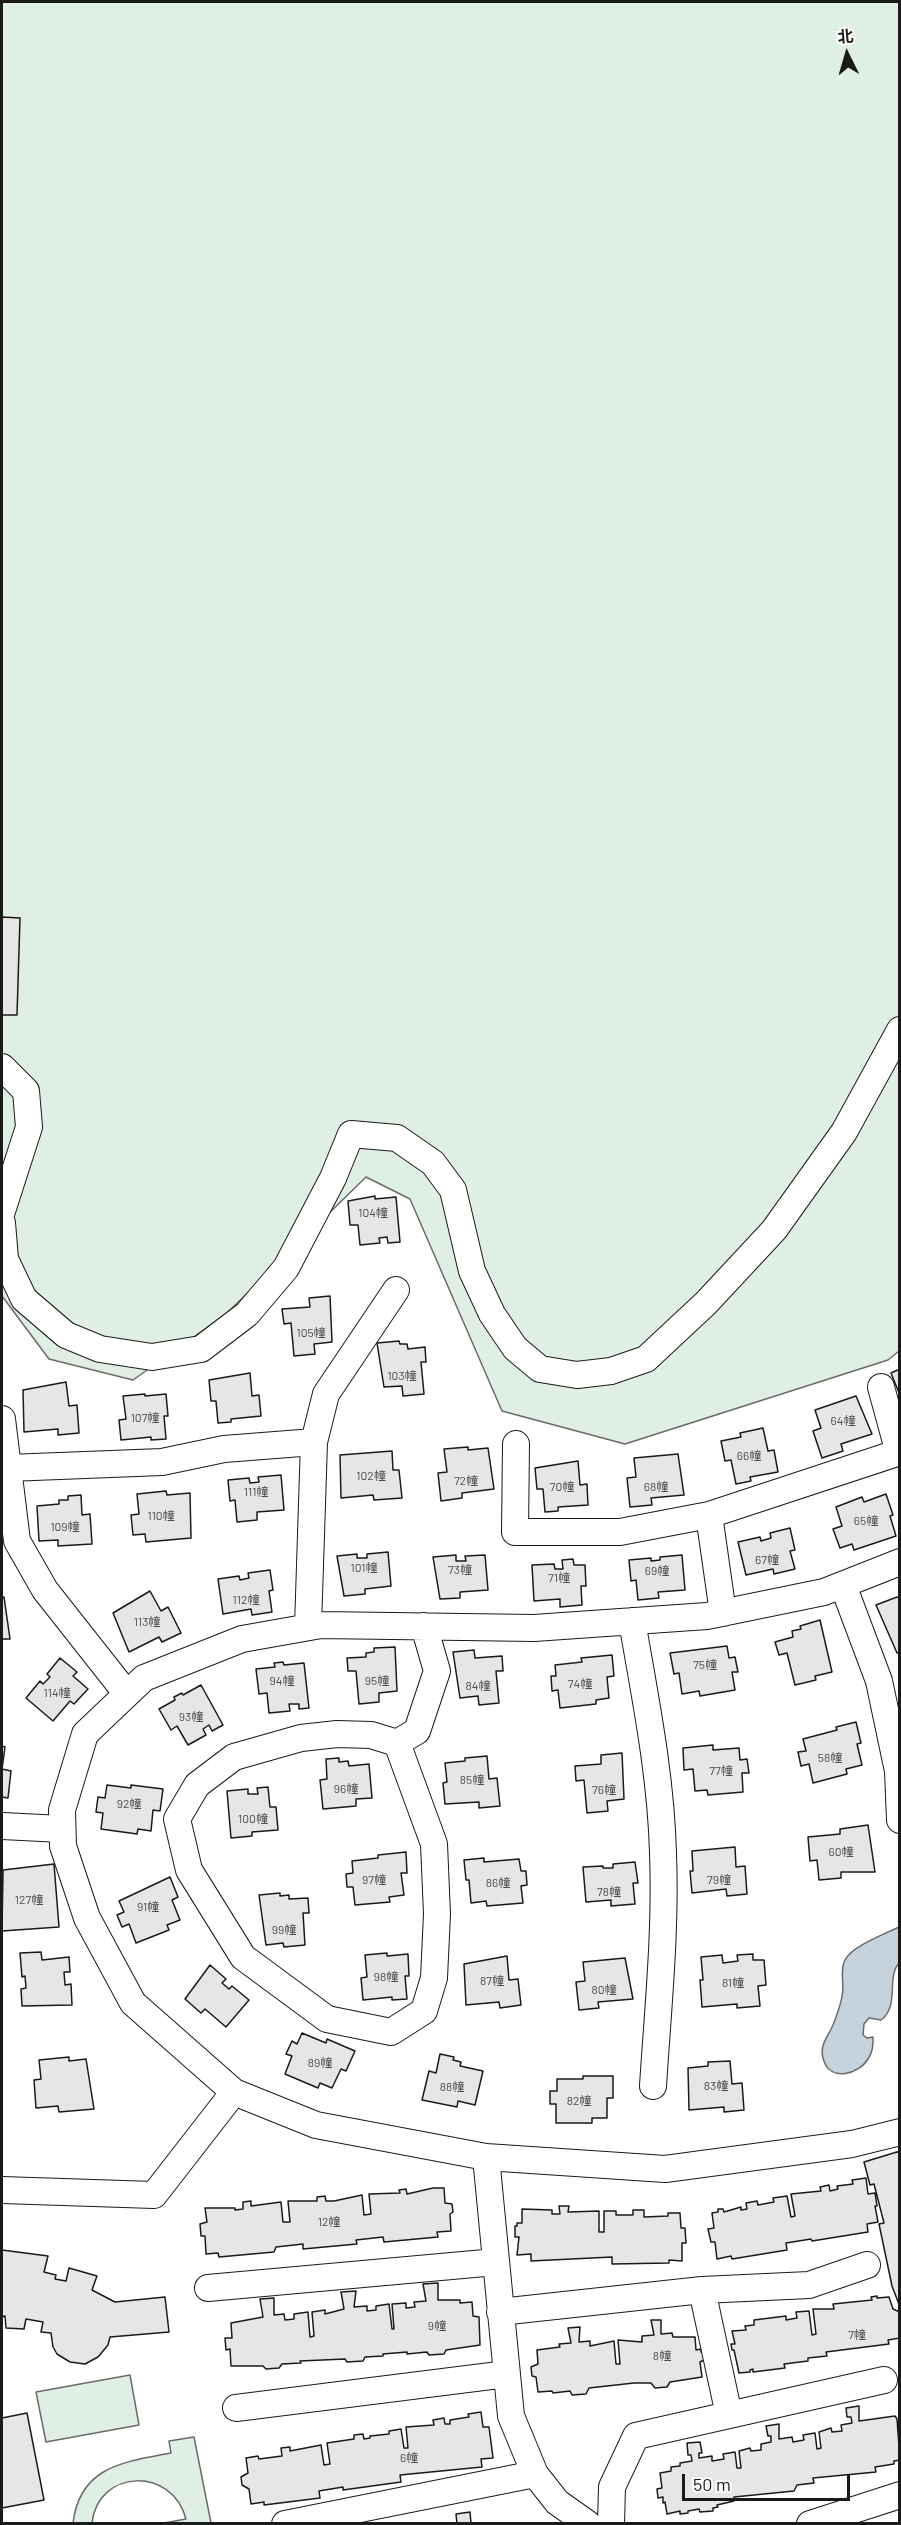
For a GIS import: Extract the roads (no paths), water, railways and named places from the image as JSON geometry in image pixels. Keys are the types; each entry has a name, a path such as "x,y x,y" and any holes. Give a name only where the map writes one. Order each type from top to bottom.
{"street":[{"path":"2,1223 5,1259 24,1299 66,1335 100,1349 152,1357 201,1349 247,1314 286,1268 333,1178 351,1134 397,1138 433,1163 453,1190 472,1271 492,1314 515,1348 540,1369 577,1375 610,1371 646,1359 706,1303 774,1230 844,1132 900,1030"},
{"path":"2,1067 26,1091 29,1127 2,1211"},
{"path":"308,1627 314,1442 326,1394 396,1290"},
{"path":"516,1444 515,1532 620,1532 709,1515 899,1452 881,1388"},
{"path":"2,1419 17,1541 45,1590 127,1694"},
{"path":"8,1468 162,1462 224,1449 314,1442"},
{"path":"709,1515 723,1613"},
{"path":"900,1562 824,1592 706,1616 534,1628 321,1625 242,1639 144,1678 127,1694 85,1734 62,1810 63,1846 87,1918 133,2003 234,2091 316,2125 486,2157 665,2169 852,2144 900,2132"},
{"path":"843,1585 879,1681 898,1771 900,1820"},
{"path":"632,1621 652,1737 663,1850 664,1930 652,2086"},
{"path":"397,1743 434,1844 437,1914 434,1978 424,2011 391,2032 327,2019 243,1957 189,1870 177,1819 197,1785 234,1757 301,1738 337,1734 371,1735 397,1743 417,1731 437,1671 424,1626"},
{"path":"2,1826 62,1829"},
{"path":"2,2190 154,2195 234,2091"},
{"path":"486,2157 511,2416 535,2474 557,2502 588,2523"},
{"path":"208,2288 496,2262"},
{"path":"500,2312 702,2290 809,2285 867,2265"},
{"path":"702,2290 729,2415"},
{"path":"236,2408 507,2374"},
{"path":"611,2523 612,2487 636,2436 884,2380"},
{"path":"285,2523 535,2474"},
{"path":"810,2523 900,2495"}]}
